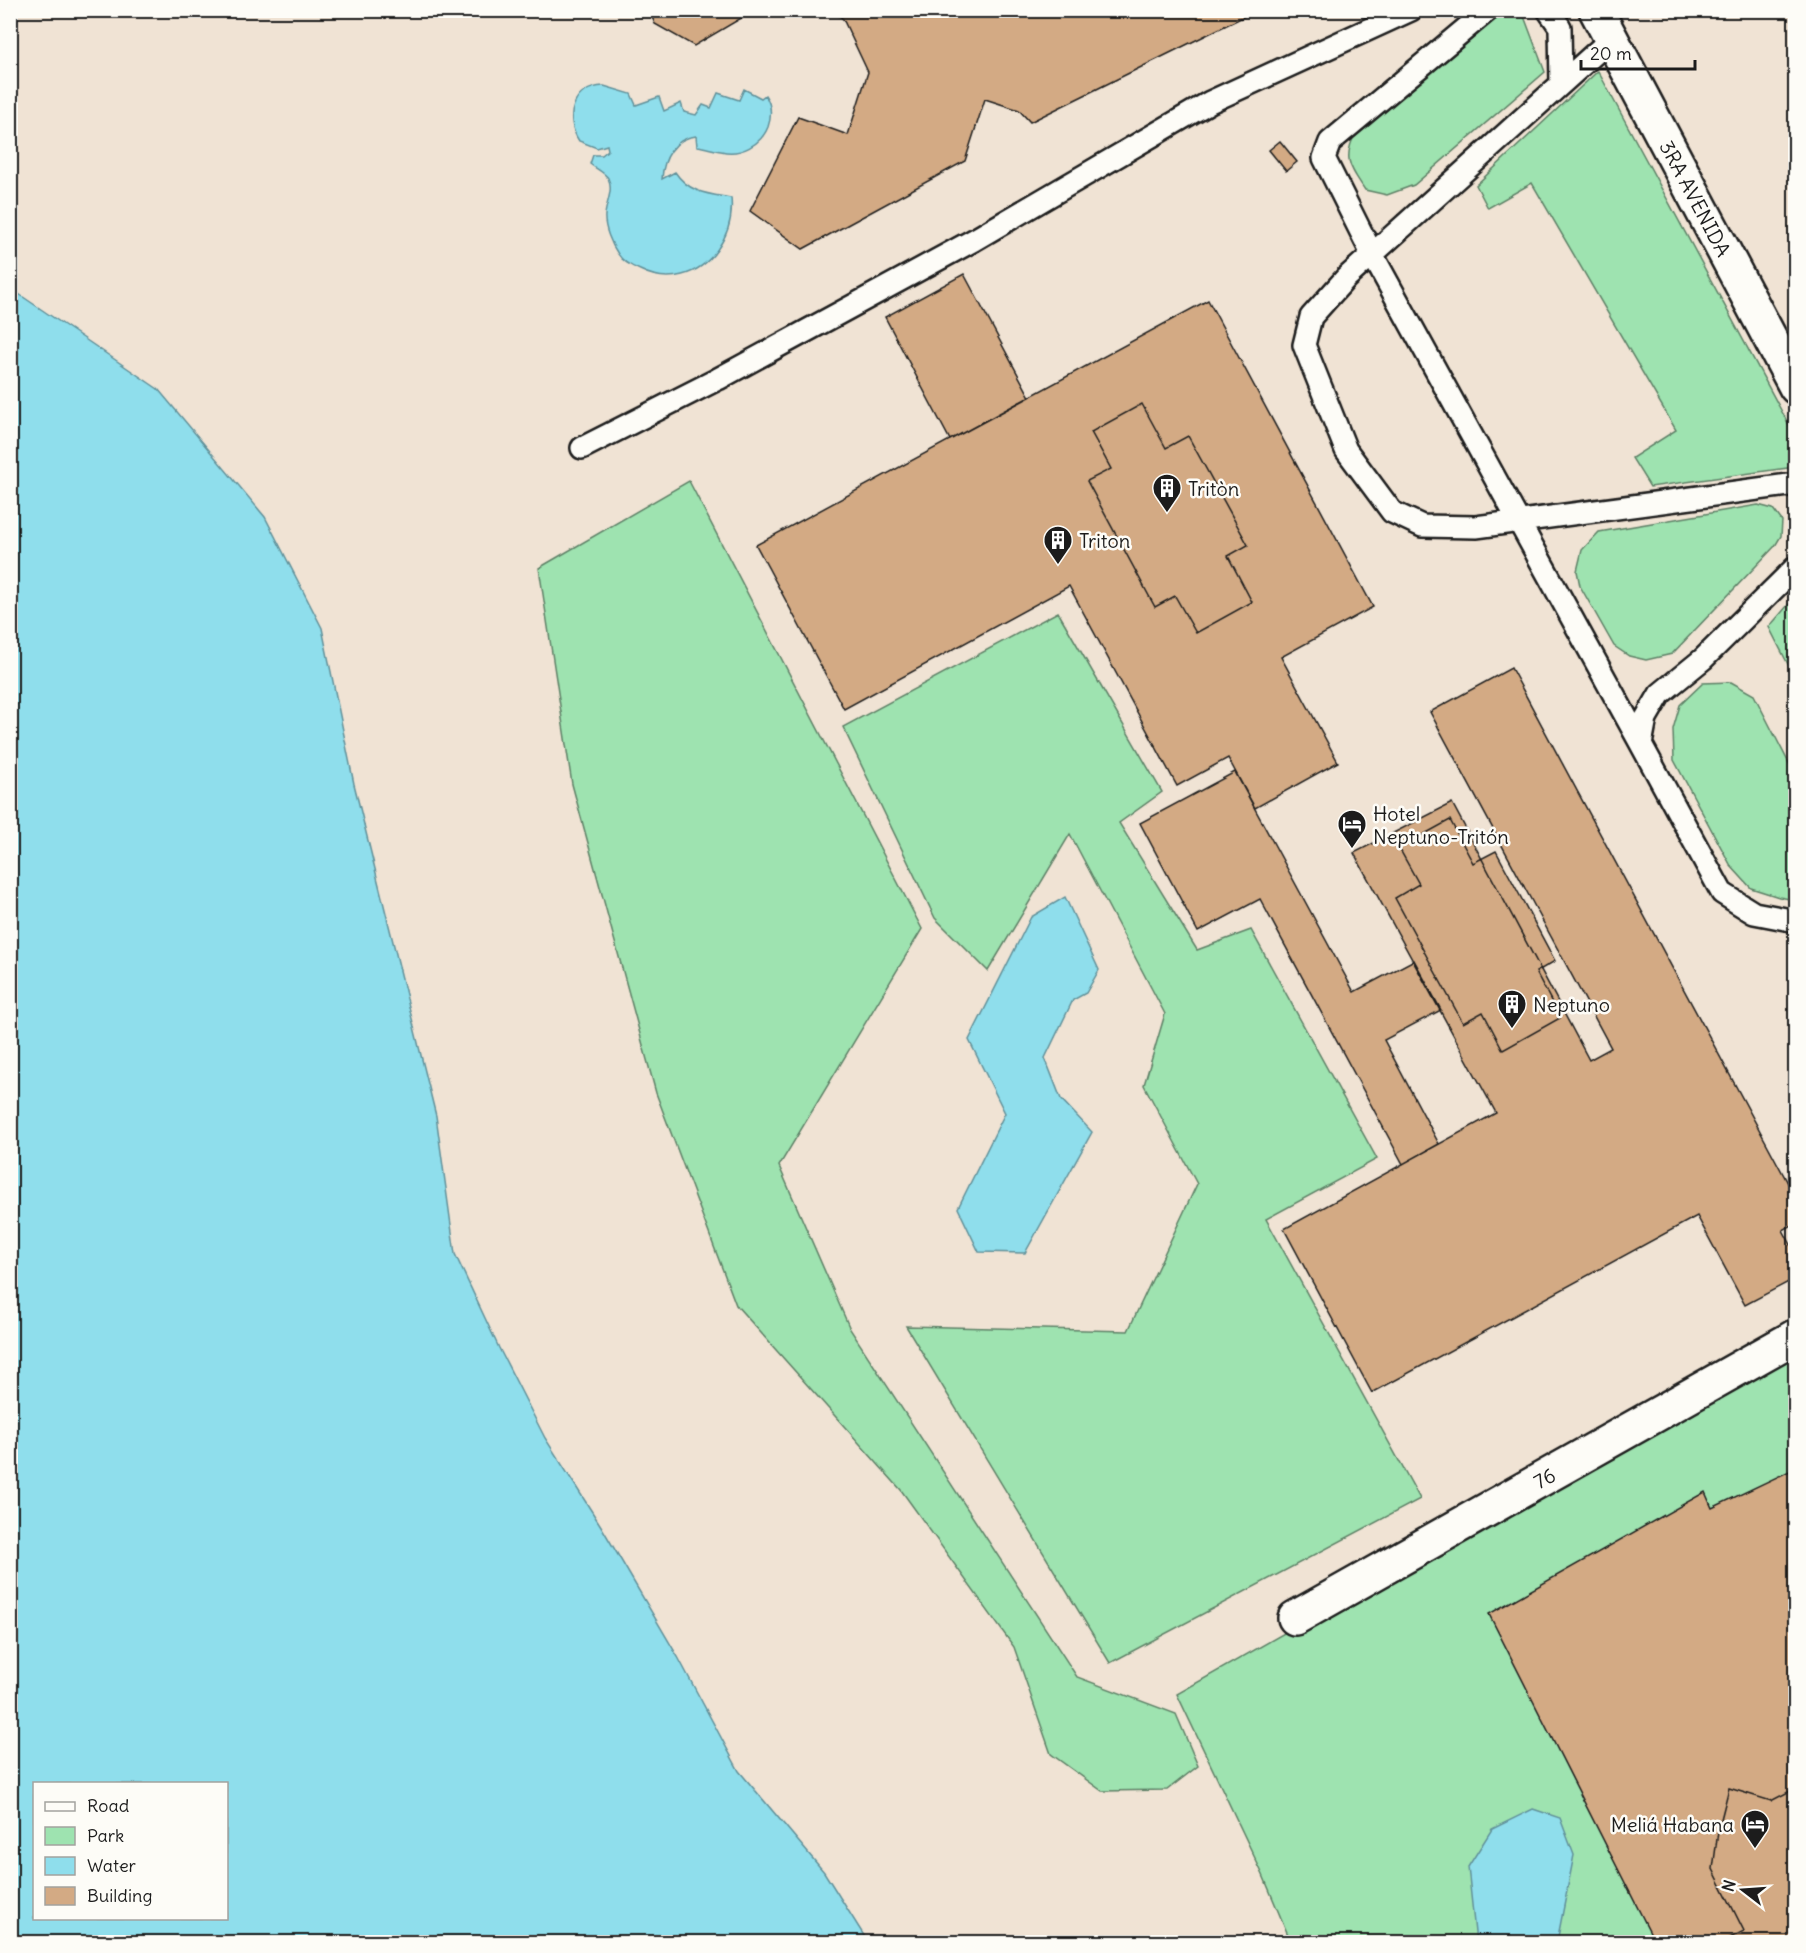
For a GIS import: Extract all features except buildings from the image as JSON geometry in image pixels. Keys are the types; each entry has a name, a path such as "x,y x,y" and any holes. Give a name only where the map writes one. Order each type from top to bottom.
{"street":[{"name":"3RA AVENIDA","path":"1604,25 1796,387"},
{"name":"76","path":"1295,1618 1796,1336"}],"lane":[{"path":"582,448 718,379 974,240 1210,102 1411,10"},
{"path":"1488,10 1330,142 1324,158 1372,254 1722,893 1754,913 1796,921"},
{"path":"1548,10 1560,27 1561,84"},
{"path":"1604,25 1561,84 1346,278 1311,317 1304,345 1346,450 1392,512 1422,526 1476,527 1796,484"},
{"path":"1641,744 1646,718 1660,694 1703,659 1796,567"}],"green space":[{"path":"1501,11 1522,11 1545,72 1414,185 1387,195 1365,190 1352,169 1349,156 1349,149 1356,132"},
{"path":"1598,71 1795,436 1795,467 1650,487 1632,458 1676,430 1532,183 1488,208 1476,185"},
{"path":"689,481 922,929 779,1166 850,1329 1077,1677 1176,1714 1198,1766 1167,1790 1102,1791 1051,1754 1014,1647 901,1490 736,1305 656,1093 572,784 539,568"},
{"path":"1758,505 1773,509 1782,521 1781,536 1775,546 1672,654 1646,660 1629,656 1614,646 1580,586 1577,571 1582,550 1599,532"},
{"path":"1795,597 1795,678 1769,627"},
{"path":"1058,612 1162,792 1119,823 1197,950 1251,930 1377,1159 1266,1219 1420,1499 1110,1663 906,1326 1128,1331 1197,1184 1144,1085 1165,1014 1070,834 988,971 935,918 843,727"},
{"path":"1731,682 1754,695 1795,775 1795,900 1751,888 1731,866 1674,760 1673,729 1680,705 1703,683"},
{"path":"1795,1343 1795,1942 1291,1942 1263,1875 1177,1694"}],"water":[{"path":"604,86 631,94 636,105 659,97 664,111 681,103 684,112 696,115 703,105 711,108 718,93 739,100 744,89 761,98 765,95 769,103 771,110 768,127 760,139 749,148 728,152 697,146 696,136 676,145 667,157 662,179 675,172 680,179 693,188 707,194 731,198 731,218 725,237 710,259 692,271 672,277 651,274 625,261 613,245 605,220 610,183 604,174 590,164 593,155 602,155 608,150 607,145 597,148 579,141 572,123 574,105 578,98 584,92"},
{"path":"10,288 158,389 265,517 322,628 354,784 436,1116 455,1254 545,1438 601,1526 678,1657 739,1771 824,1872 868,1942 11,1942"},
{"path":"1065,897 1099,970 1086,993 1073,1000 1045,1058 1061,1099 1092,1132 1025,1253 979,1252 958,1208 1005,1113 969,1040 1031,917"},
{"path":"1533,1809 1560,1818 1574,1855 1557,1942 1476,1942 1468,1867 1492,1829"}],"place":[{"name":"Tritòn","path":"1167,514"},
{"name":"Triton","path":"1058,566"},
{"name":"Hotel Neptuno-Tritón","path":"1352,850"},
{"name":"Neptuno","path":"1512,1030"},
{"name":"Meliá Habana","path":"1755,1850"}]}
